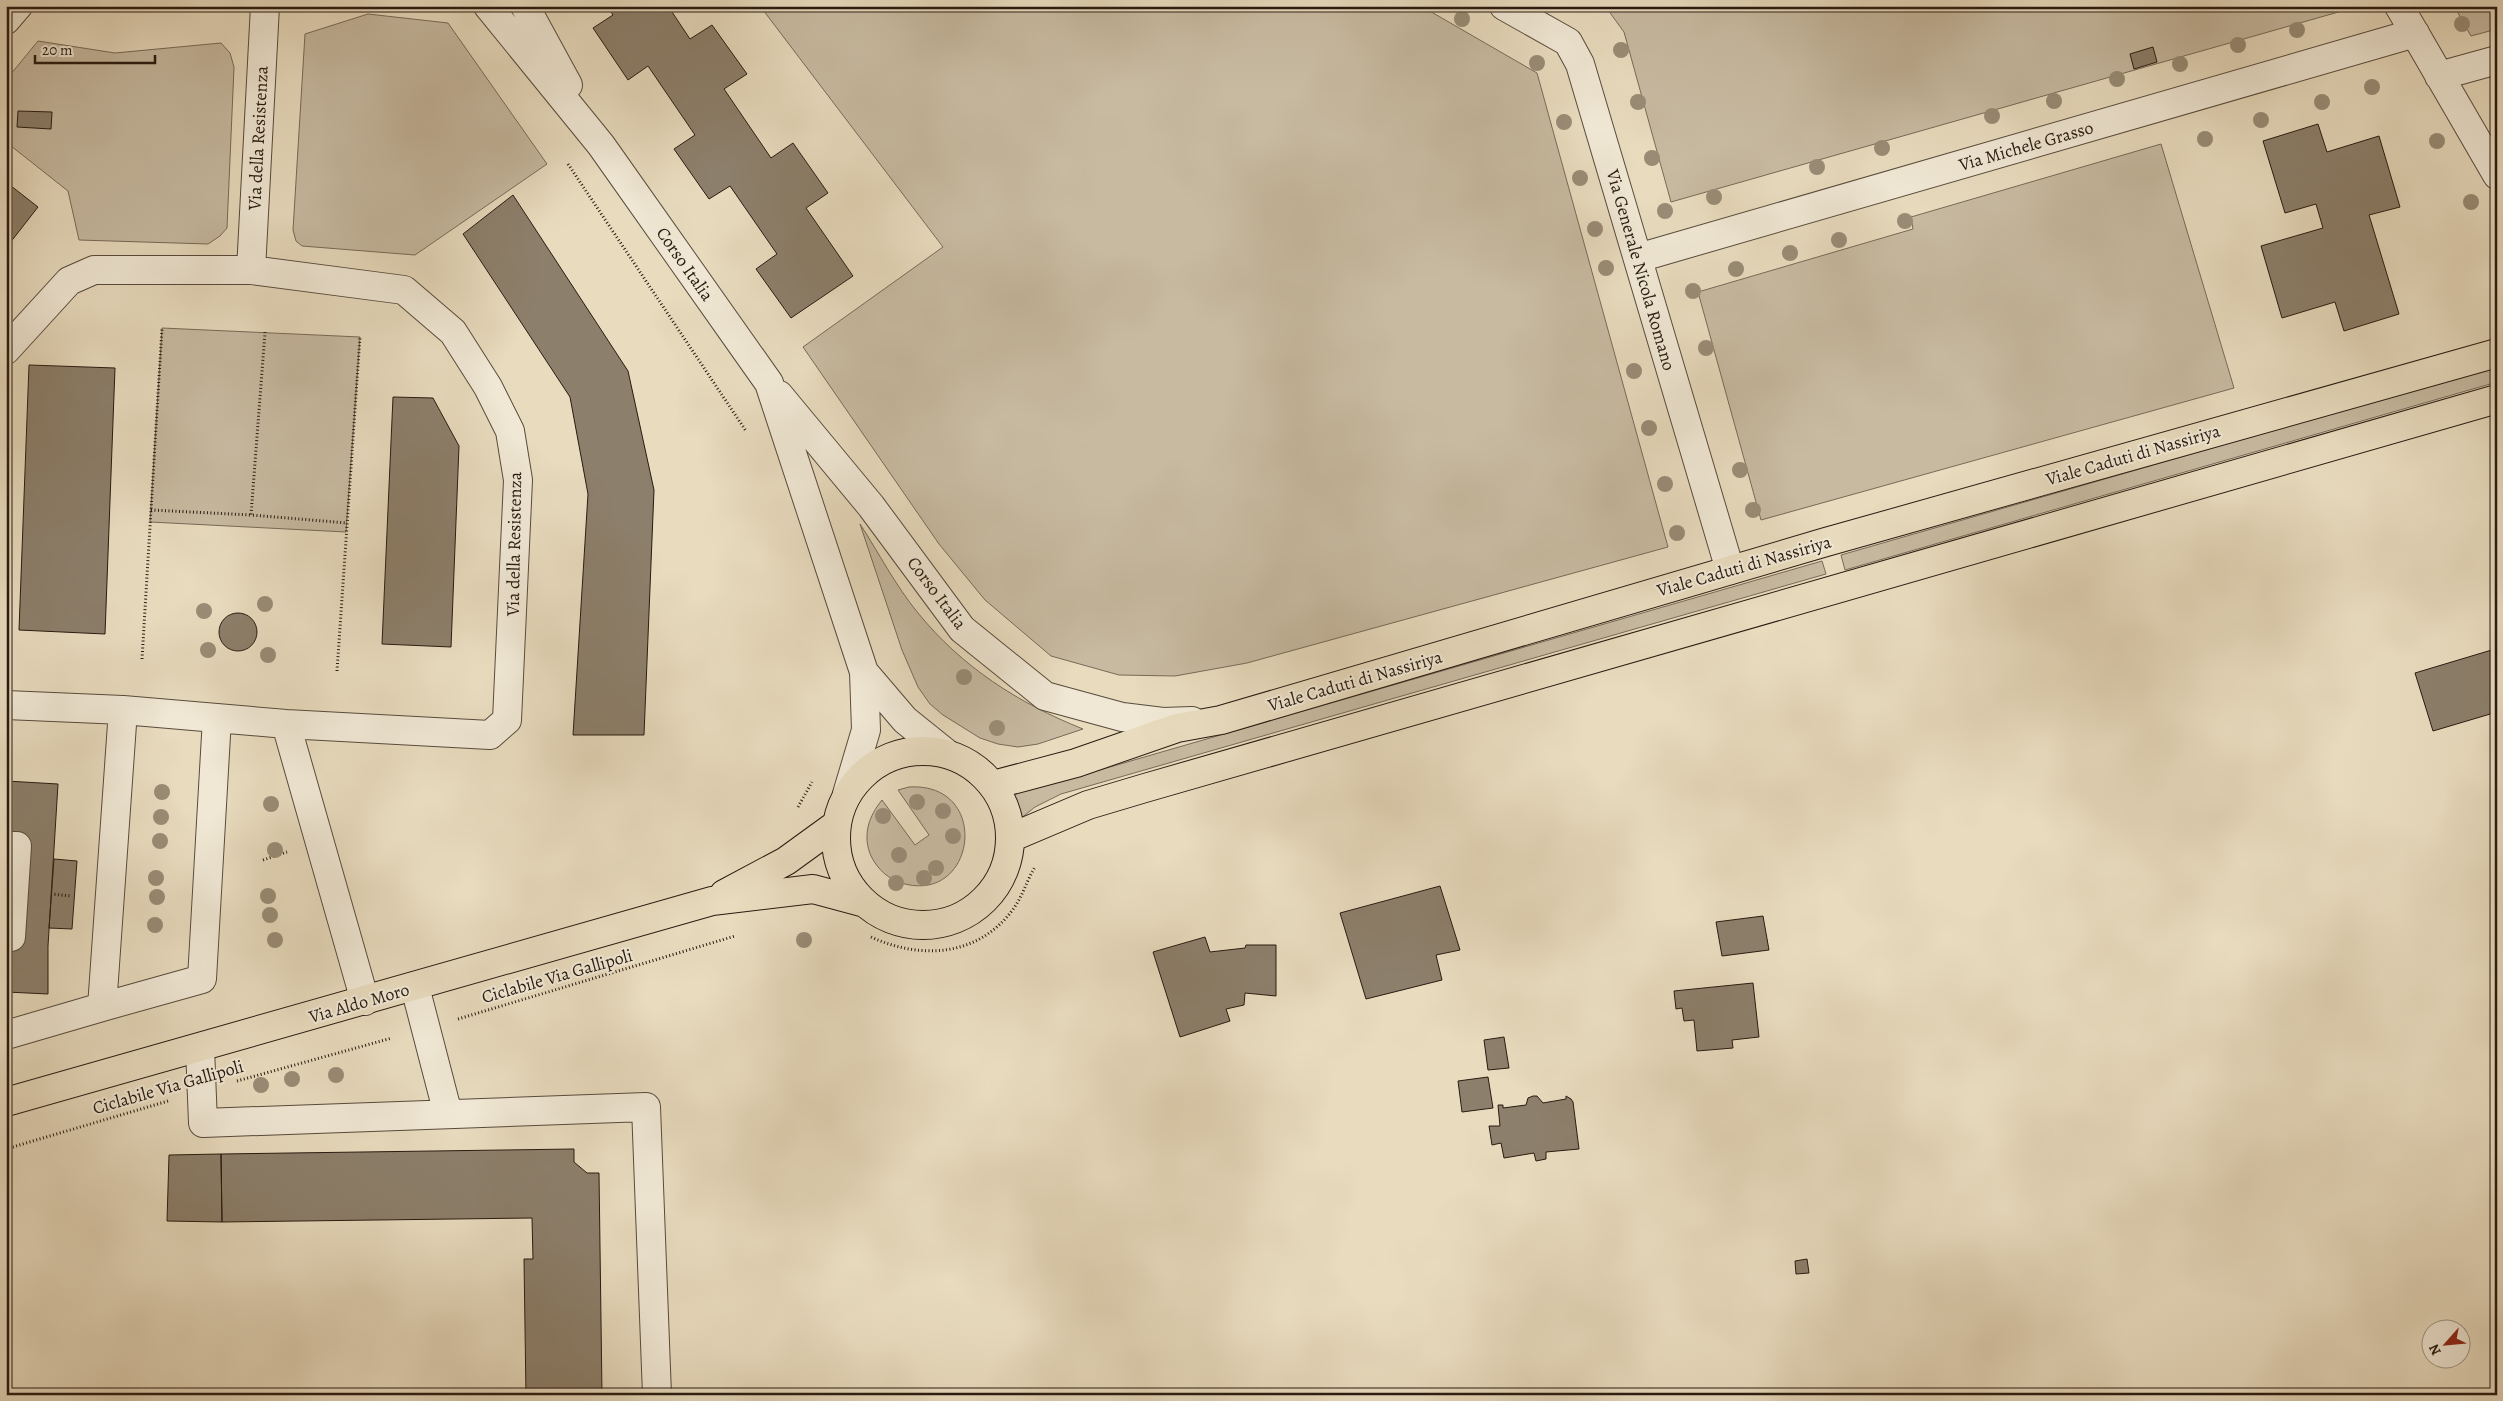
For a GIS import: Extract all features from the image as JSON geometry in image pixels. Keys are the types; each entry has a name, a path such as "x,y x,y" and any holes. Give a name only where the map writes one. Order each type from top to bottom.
{"main road":[{"name":"Viale Caduti di Nassiriya","path":"993,785 1076,763 1177,728 1221,720 1730,570 2497,353"},
{"path":"1010,838 1088,805 1145,788 2497,399"},
{"path":"918,750 946,753 972,765 993,785 1006,810 1010,838 1006,866 1002,875 993,891 972,911 946,922 917,925 889,919 864,903 847,880 837,853 837,824 840,808 847,794 866,772 890,756 918,750"},
{"name":"Via Aldo Moro","path":"712,901 786,861 837,824"},
{"name":"Via Aldo Moro","path":"6,1102 712,901 812,890 864,903"}],"street":[{"path":"6,20 18,6"},
{"name":"Via della Resistenza","path":"251,270 265,6"},
{"name":"Corso Italia","path":"488,6 601,145 769,383 871,506 962,629 1045,696 1122,717 1164,722 1221,720"},
{"name":"Corso Italia","path":"525,6 601,145"},
{"name":"Via Generale Nicola Romano","path":"1504,6 1568,42 1576,52 1730,570"},
{"path":"2399,6 2497,175"},
{"name":"Via Michele Grasso","path":"1638,258 2415,33"},
{"path":"2440,76 2497,60"},
{"name":"Via della Resistenza","path":"6,350 69,282 94,270 251,270 404,290 453,332 488,387 510,431 518,480 507,720 490,734 286,724"},
{"name":"Corso Italia","path":"769,383 864,672 866,730 847,794"},
{"name":"Corso Italia","path":"864,672 905,720 946,753"},
{"path":"6,704 123,710 286,724 365,1001"},
{"path":"102,1007 123,710"},
{"path":"6,1036 202,979 217,718"},
{"path":"6,846 16,846 11,937 6,936"},
{"path":"415,987 448,1114"},
{"path":"200,1048 204,1123 646,1107 657,1395"}],"path":[{"path":"563,157 748,435"},
{"path":"142,659 162,328"},
{"path":"251,515 264,332"},
{"path":"337,671 360,336"},
{"path":"151,510 251,515 347,523"},
{"path":"793,814 812,781"},
{"path":"263,860 291,851"},
{"path":"868,936 904,950 934,952 958,948 979,939 998,926 1014,908 1037,863"},
{"path":"51,894 71,896"},
{"name":"Ciclabile Via Gallipoli","path":"6,1148 426,1029 694,950 742,933"}],"shaded area":[{"path":"760,6 1421,6 1537,73 1668,547 1247,663 1175,676 1119,675 1051,656 985,600 939,544 803,347 943,247"},
{"path":"1601,6 2347,6 2349,9 1671,202 1624,32 1608,10"},
{"path":"2454,6 2497,6 2497,29 2471,36"},
{"path":"368,14 448,23 547,164 415,255 302,246 296,241 293,230 305,34"},
{"path":"38,41 115,53 221,43 230,53 234,67 227,228 220,236 208,244 79,240 68,191 6,142 6,80"},
{"path":"2161,144 2234,388 1761,520 1698,292 1913,229 1911,217"},
{"path":"162,328 360,337 346,532 150,522"},
{"path":"2497,366 2497,382 1845,570 1841,555"},
{"path":"860,524 918,613 953,650 972,667 1014,695 1036,708 1083,729 1038,744 1018,747 998,744 980,738 943,715 930,704 918,687 902,650"},
{"path":"1822,561 1826,574 1061,794 1035,807 1020,819 1017,802 1010,786 1058,782"},
{"path":"909,787 935,790 953,803 963,820 965,840 960,860 948,876 929,885 905,884 889,877 877,866 868,848 867,833 870,819 882,800 915,845 929,835 898,790"}],"building":[{"path":"607,6 668,6 690,39 712,25 747,74 724,89 771,158 793,143 828,193 806,208 853,276 791,318 756,269 777,254 730,186 709,199 674,149 695,135 648,66 628,80 593,28 613,15"},
{"path":"2153,47 2157,62 2134,69 2130,54"},
{"path":"18,111 52,112 51,129 17,127"},
{"path":"2318,124 2327,152 2379,136 2400,207 2369,215 2399,314 2344,331 2335,302 2282,318 2261,246 2323,228 2316,204 2285,213 2263,141"},
{"path":"6,182 38,207 6,248"},
{"path":"513,195 628,371 654,490 644,735 573,735 588,494 570,397 463,234"},
{"path":"29,365 115,368 105,634 19,630"},
{"path":"393,397 433,398 459,446 451,647 382,644"},
{"path":"238,613 252,618 257,632 252,646 238,651 224,646 219,632 224,618"},
{"path":"2495,649 2497,712 2433,731 2415,673"},
{"path":"6,781 58,784 48,946 48,994 6,992"},
{"path":"54,859 77,861 72,929 49,928"},
{"path":"1440,886 1460,950 1436,955 1442,980 1366,999 1340,913"},
{"path":"1763,916 1769,950 1722,956 1716,922"},
{"path":"1205,937 1210,952 1245,948 1246,945 1276,945 1276,996 1245,993 1244,1005 1226,1009 1230,1021 1180,1037 1153,952"},
{"path":"1753,983 1759,1037 1732,1040 1733,1048 1697,1051 1694,1020 1684,1021 1682,1008 1676,1009 1674,991"},
{"path":"1504,1037 1509,1068 1488,1070 1484,1040"},
{"path":"1488,1077 1493,1108 1462,1112 1458,1081"},
{"path":"1537,1096 1543,1103 1566,1099 1566,1096 1571,1099 1573,1102 1579,1149 1546,1152 1546,1159 1536,1161 1534,1153 1504,1158 1501,1143 1492,1145 1489,1126 1500,1126 1498,1105 1503,1105 1503,1108 1526,1105 1528,1098"},
{"path":"574,1149 574,1162 587,1173 599,1173 602,1395 526,1395 524,1259 533,1259 532,1218 222,1222 221,1154"},
{"path":"221,1154 222,1222 167,1221 169,1155"},
{"path":"1807,1259 1809,1273 1796,1274 1795,1261"}]}
